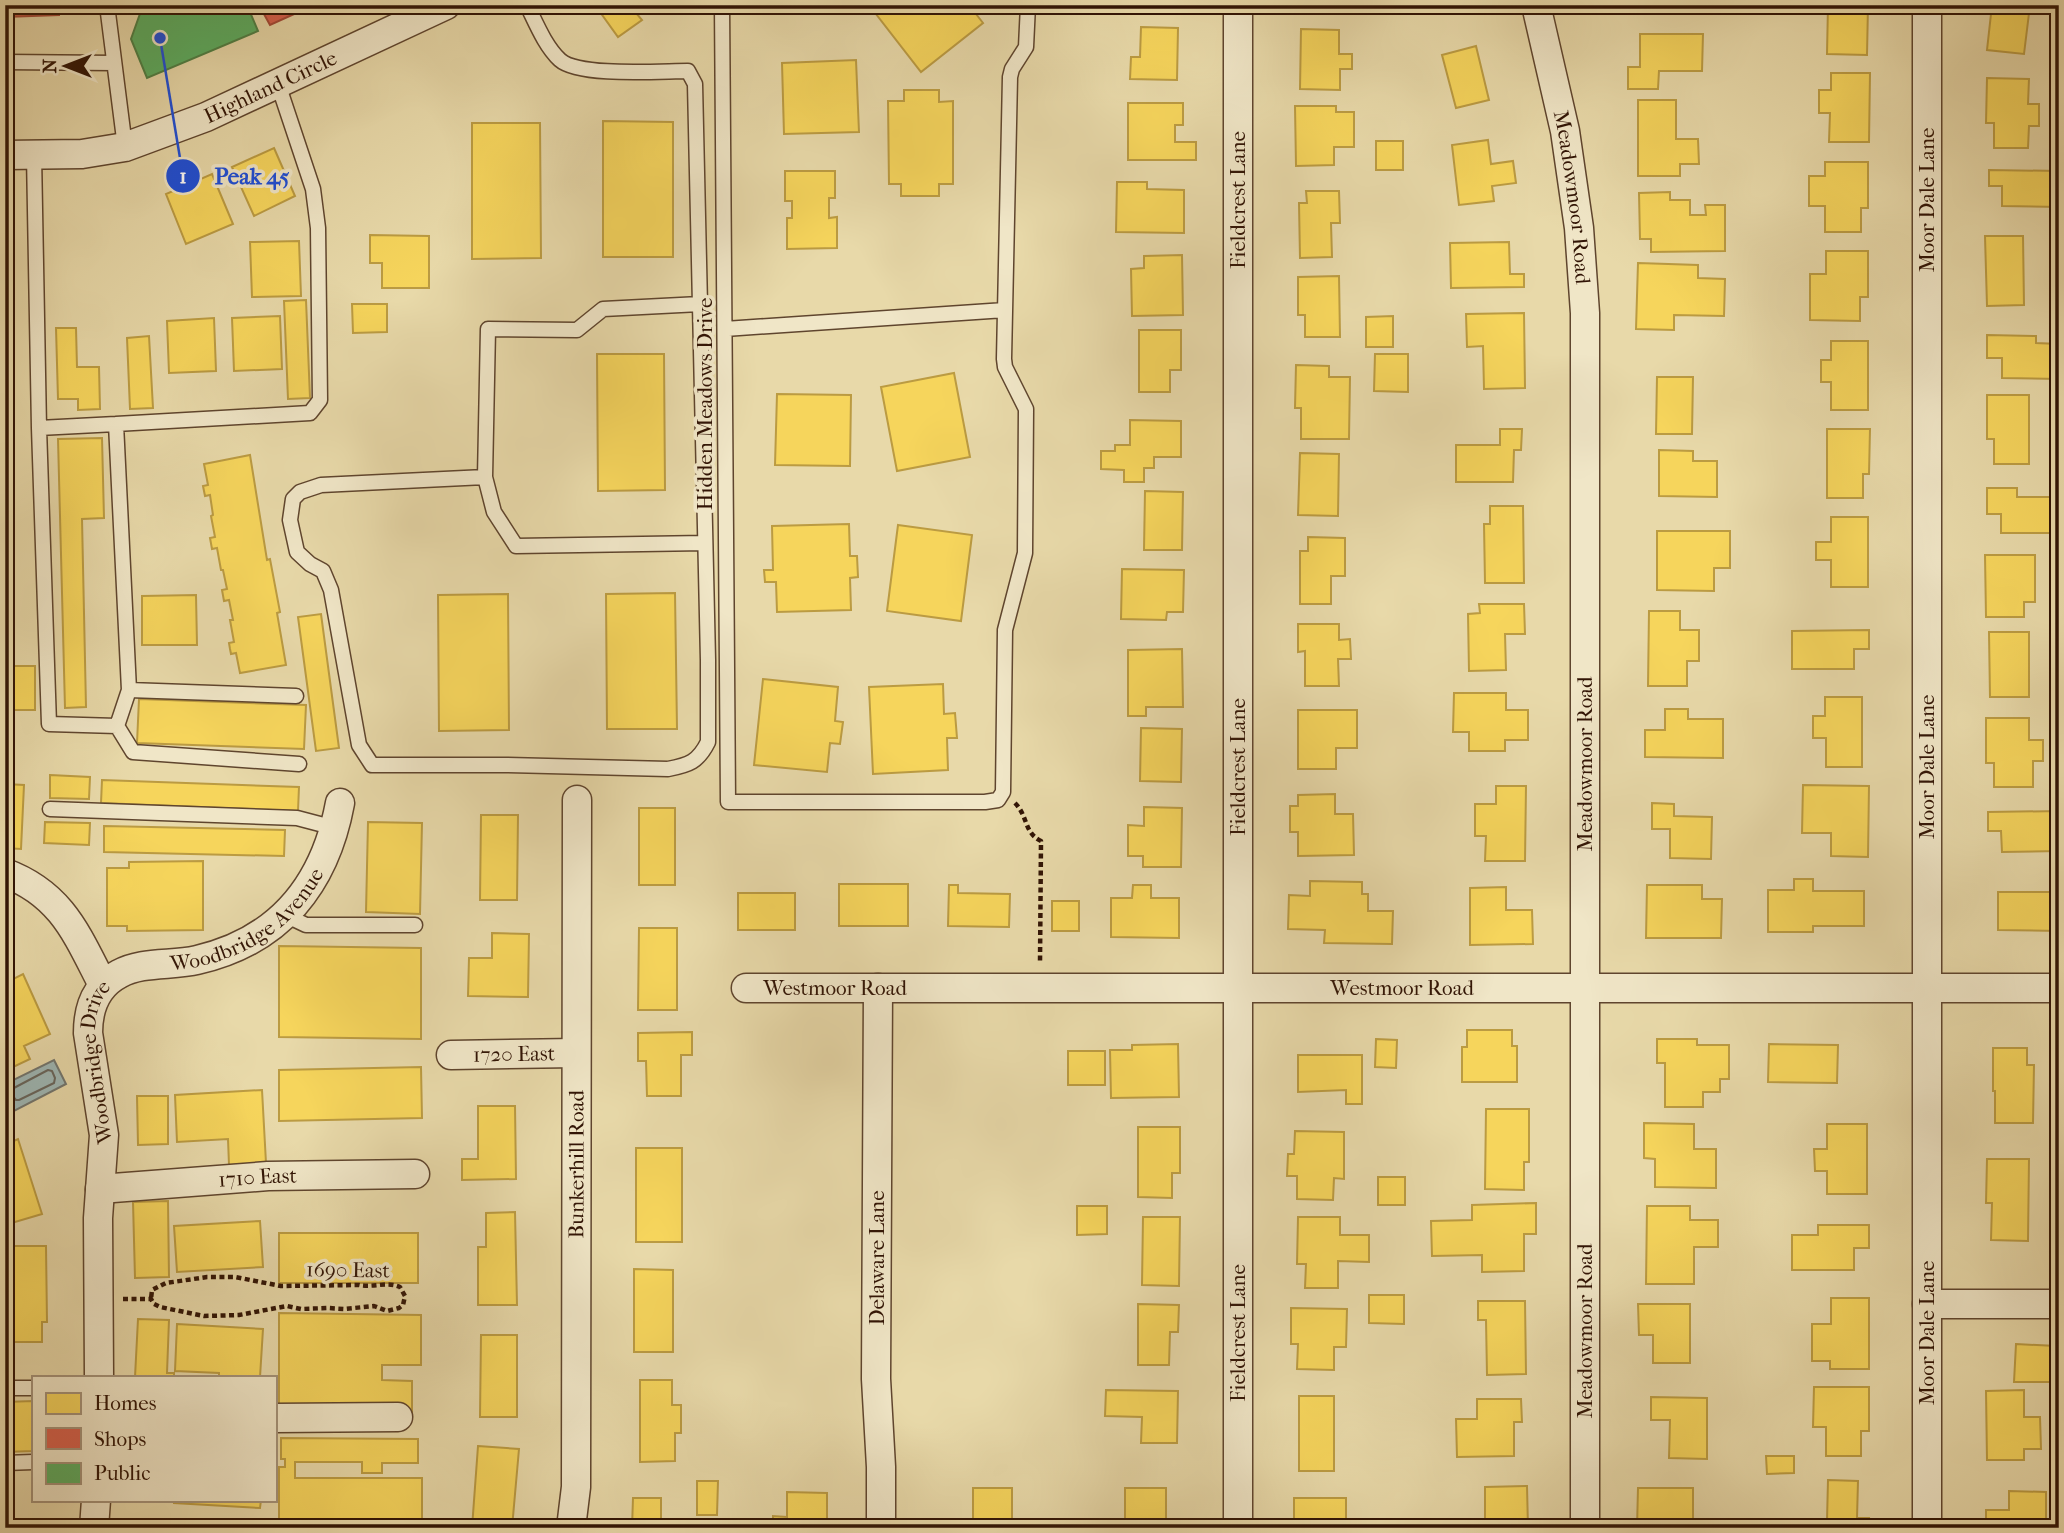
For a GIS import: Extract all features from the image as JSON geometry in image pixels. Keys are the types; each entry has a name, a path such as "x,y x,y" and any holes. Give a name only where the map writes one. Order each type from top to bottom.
{"street":[{"name":"Highland Circle","path":"5,155 82,153 125,147 206,117 446,5"},
{"name":"Fieldcrest Lane","path":"1238,5 1238,1528"},
{"name":"Meadowmoor Road","path":"1536,5 1565,131 1579,228 1585,313 1585,1528"},
{"name":"Moor Dale Lane","path":"1927,5 1927,1528"},
{"name":"Bunkerhill Road","path":"571,1528 576,1487 577,800"},
{"name":"Woodbridge Avenue","path":"103,985 140,966 176,964 215,955 251,939 285,915 316,875 330,844 337,816"},
{"name":"Woodbridge Drive","path":"5,873 26,882 52,901 71,926 103,985 92,1003 88,1023 104,1135 98,1218 99,1376"},
{"name":"Westmoor Road","path":"746,988 2059,988"},
{"name":"Delaware Lane","path":"878,988 876,1379 881,1528"},
{"name":"1720 East","path":"451,1055 576,1053"},
{"name":"1710 East","path":"100,1189 268,1176 415,1174"},
{"path":"1927,1304 2059,1304"},
{"path":"276,1418 398,1417"},
{"path":"94,1528 96,1502"}],"lane":[{"path":"107,5 125,147"},
{"path":"485,477 321,485 300,492 293,499 290,520 297,552 323,571 331,590 359,746 372,765 668,769 694,761 702,754 708,742 695,84 688,71 591,71 561,62 549,47 527,5"},
{"name":"Hidden Meadows Drive","path":"722,5 728,802 985,802 998,800 1002,794"},
{"path":"1002,794 1005,630 1025,553 1026,409 1005,367 1010,76 1026,47 1028,5"},
{"path":"5,62 114,63"},
{"path":"39,428 310,413 320,400 318,228 313,189 278,84"},
{"path":"34,155 39,428 49,724 117,726"},
{"path":"700,304 603,309 577,330 488,329 485,477 494,512 516,546 705,543"},
{"path":"725,329 1005,310"},
{"path":"116,425 129,690 117,726"},
{"path":"129,690 296,696"},
{"path":"117,726 133,752 299,764"},
{"path":"50,809 298,818 337,816"},
{"path":"285,915 306,925 415,925"},
{"path":"5,1388 32,1388"},
{"path":"5,1463 32,1462"}],"path":[{"path":"1002,794 1023,812 1028,829 1041,841 1040,967"},
{"name":"1690 East","path":"207,1277 235,1277 281,1286 369,1287 391,1284 400,1287 405,1296 403,1305 387,1311 374,1306 344,1310 287,1306 239,1315 204,1316 160,1307 151,1299 152,1290 166,1283 207,1277"},
{"name":"1690 East","path":"124,1299 151,1299"}],"water":[{"path":"54,1060 66,1084 14,1111 5,1094 5,1084"}],"building: Homes":[{"path":"595,5 647,5 636,13 642,20 618,37"},
{"path":"869,5 969,5 983,23 921,72"},
{"path":"1828,5 1868,5 1867,55 1827,54"},
{"path":"1992,5 2030,5 2024,54 1987,50"},
{"path":"1141,27 1178,28 1177,80 1130,79 1131,57 1140,57"},
{"path":"1301,29 1339,30 1339,54 1352,54 1352,69 1340,69 1340,90 1300,89"},
{"path":"1640,34 1703,34 1702,71 1659,71 1658,89 1628,89 1628,67 1640,67"},
{"path":"1476,46 1489,100 1456,108 1442,55"},
{"path":"856,60 859,132 784,134 782,63"},
{"path":"1831,73 1870,73 1869,142 1829,142 1830,113 1819,113 1819,90 1831,90"},
{"path":"1987,78 2029,79 2028,104 2039,104 2039,126 2029,126 2028,148 1994,148 1994,123 1986,123"},
{"path":"904,90 939,90 939,102 953,101 953,184 939,184 939,196 901,196 901,184 889,184 888,101 904,101"},
{"path":"1638,100 1676,100 1676,139 1698,139 1699,164 1680,164 1680,176 1638,176"},
{"path":"1128,103 1183,103 1183,125 1175,125 1175,142 1196,142 1196,160 1128,160"},
{"path":"1295,106 1336,106 1336,112 1354,112 1354,147 1334,147 1334,165 1296,166"},
{"path":"603,121 673,122 673,257 603,257"},
{"path":"472,123 540,123 541,258 472,259"},
{"path":"1488,140 1491,164 1513,161 1516,183 1492,186 1494,201 1459,205 1452,145"},
{"path":"1376,141 1403,141 1403,170 1376,170"},
{"path":"274,148 295,196 254,216 232,167"},
{"path":"1825,162 1868,162 1868,208 1861,208 1861,232 1825,232 1825,206 1809,206 1809,176 1825,176"},
{"path":"1989,170 2059,171 2059,207 2002,206 2002,186 1989,186"},
{"path":"785,171 835,171 835,198 829,198 829,218 837,217 837,248 787,249 787,218 792,218 792,201 785,201"},
{"path":"212,174 233,224 186,244 166,194"},
{"path":"1117,182 1147,182 1147,189 1184,190 1184,233 1116,232"},
{"path":"1306,191 1339,191 1340,223 1331,223 1332,257 1300,258 1299,203 1307,203"},
{"path":"1670,192 1670,200 1690,200 1690,215 1706,215 1705,205 1725,205 1725,251 1651,252 1651,239 1640,239 1639,193"},
{"path":"370,235 429,236 429,288 382,288 382,263 370,263"},
{"path":"1985,236 2023,236 2024,305 1987,306"},
{"path":"299,241 301,296 252,297 250,242"},
{"path":"1509,242 1510,274 1524,274 1524,287 1451,288 1450,243"},
{"path":"1826,251 1868,251 1868,297 1860,297 1860,321 1810,320 1810,274 1826,274"},
{"path":"1182,255 1183,315 1132,316 1131,269 1144,268 1144,256"},
{"path":"1638,263 1698,265 1698,278 1725,279 1724,316 1674,315 1674,330 1636,329"},
{"path":"1339,276 1340,337 1305,337 1305,315 1298,315 1298,277"},
{"path":"306,300 310,398 288,399 284,301"},
{"path":"352,304 387,304 387,332 353,333"},
{"path":"1524,313 1525,388 1484,389 1483,346 1467,347 1466,314"},
{"path":"280,316 282,369 234,371 232,318"},
{"path":"1393,316 1393,347 1366,347 1366,317"},
{"path":"214,318 216,371 169,373 167,321"},
{"path":"56,328 76,328 77,367 99,367 100,409 78,410 78,399 58,399"},
{"path":"1139,330 1181,330 1181,370 1170,370 1170,392 1139,392"},
{"path":"1987,335 2036,336 2036,343 2059,344 2059,379 2002,378 2002,358 1987,358"},
{"path":"149,336 153,408 130,409 127,338"},
{"path":"1831,341 1868,341 1868,410 1831,410 1831,382 1821,382 1821,360 1831,360"},
{"path":"597,354 664,354 665,490 598,491"},
{"path":"1375,354 1408,354 1408,392 1374,391"},
{"path":"1296,365 1329,366 1329,377 1350,377 1349,439 1301,439 1301,408 1295,408"},
{"path":"954,373 970,457 897,471 881,387"},
{"path":"1657,377 1693,377 1692,434 1656,434"},
{"path":"777,394 851,395 850,466 775,465"},
{"path":"1987,395 2029,395 2029,464 1994,464 1994,439 1987,439"},
{"path":"1130,420 1181,421 1181,457 1154,457 1154,468 1144,468 1144,482 1124,482 1124,470 1101,469 1101,451 1115,451 1115,445 1130,445"},
{"path":"1500,429 1522,429 1521,450 1514,450 1513,482 1456,482 1456,445 1500,445"},
{"path":"1827,429 1870,429 1869,474 1863,474 1863,498 1827,498"},
{"path":"102,438 104,518 82,519 86,707 65,708 58,439"},
{"path":"1659,450 1693,451 1693,461 1717,461 1717,497 1659,496"},
{"path":"1300,453 1339,454 1338,516 1298,515"},
{"path":"250,455 267,560 270,559 280,612 277,613 286,665 240,673 236,653 231,654 229,643 234,642 230,620 233,620 229,600 224,601 222,590 227,589 223,570 217,548 212,549 210,538 215,537 210,495 205,496 203,486 208,485 204,464"},
{"path":"1987,488 2017,488 2017,497 2059,497 2059,533 2001,533 2001,514 1987,514"},
{"path":"1145,491 1183,492 1182,550 1144,550"},
{"path":"1490,506 1523,506 1524,583 1485,583 1484,524 1490,524"},
{"path":"1831,517 1868,517 1868,587 1831,587 1831,560 1816,560 1816,542 1831,542"},
{"path":"849,524 850,556 857,556 858,577 850,578 851,610 777,612 776,582 765,582 764,570 773,570 772,526"},
{"path":"898,525 972,535 961,621 887,611"},
{"path":"1657,531 1730,531 1730,568 1714,568 1714,591 1657,590"},
{"path":"1308,537 1345,538 1345,576 1331,576 1331,604 1300,604 1300,551 1308,551"},
{"path":"1985,555 2035,555 2035,602 2024,602 2024,617 1986,617"},
{"path":"1122,569 1184,570 1183,612 1167,612 1166,620 1121,619"},
{"path":"675,593 677,729 607,729 606,594"},
{"path":"508,594 509,730 439,731 438,595"},
{"path":"196,595 197,645 142,645 142,596"},
{"path":"1479,604 1524,604 1525,634 1505,634 1506,670 1469,671 1468,614 1480,613"},
{"path":"1649,611 1680,611 1680,630 1699,630 1699,661 1687,661 1687,686 1648,686"},
{"path":"321,614 339,748 316,751 298,617"},
{"path":"1298,624 1339,624 1339,640 1350,639 1351,659 1338,659 1339,686 1305,686 1305,651 1298,652"},
{"path":"1869,630 1869,649 1854,649 1854,669 1792,669 1792,631"},
{"path":"1989,632 2029,632 2029,697 1990,697"},
{"path":"1182,649 1183,707 1146,707 1146,716 1128,716 1128,650"},
{"path":"5,666 35,666 35,710 5,710"},
{"path":"763,679 838,687 835,721 843,722 840,744 830,743 827,772 754,765"},
{"path":"943,684 944,714 955,713 957,738 947,738 948,770 873,774 869,687"},
{"path":"1454,693 1506,693 1506,710 1528,710 1528,740 1505,740 1505,751 1469,751 1469,732 1453,732"},
{"path":"1825,697 1862,697 1862,767 1826,767 1826,738 1813,738 1813,716 1825,716"},
{"path":"139,699 306,705 304,749 137,743"},
{"path":"1665,709 1688,709 1688,719 1723,719 1723,758 1645,757 1645,730 1665,730"},
{"path":"1298,710 1357,710 1357,748 1336,748 1336,769 1298,769"},
{"path":"1986,718 2029,718 2029,740 2043,740 2043,761 2033,761 2033,787 1994,787 1994,763 1986,763"},
{"path":"1141,728 1182,729 1181,782 1140,781"},
{"path":"50,775 90,777 89,799 50,798"},
{"path":"102,780 299,787 298,811 101,803"},
{"path":"5,784 24,785 21,849 5,848"},
{"path":"1803,785 1869,786 1868,857 1831,856 1831,833 1802,833"},
{"path":"1496,786 1526,786 1525,861 1485,861 1486,836 1475,836 1475,804 1496,804"},
{"path":"1335,794 1335,814 1353,814 1354,855 1298,856 1298,832 1290,832 1290,806 1298,806 1298,795"},
{"path":"1652,803 1674,804 1674,816 1712,817 1711,859 1670,858 1670,829 1652,829"},
{"path":"1144,807 1182,808 1181,867 1143,867 1143,856 1128,856 1128,825 1144,826"},
{"path":"639,808 675,808 675,885 639,885"},
{"path":"2059,811 2059,851 2002,852 2001,831 1988,831 1988,812"},
{"path":"481,815 518,815 517,900 480,900"},
{"path":"45,822 90,823 89,845 44,843"},
{"path":"368,822 422,823 420,914 366,912"},
{"path":"104,826 285,830 284,856 104,852"},
{"path":"203,861 203,930 127,931 127,926 107,926 107,868 129,868 129,862"},
{"path":"1794,879 1813,879 1813,891 1864,891 1864,926 1813,926 1813,932 1768,932 1768,890 1794,890"},
{"path":"1310,881 1362,882 1362,894 1368,894 1368,911 1393,911 1392,944 1324,943 1325,930 1288,929 1289,895 1310,896"},
{"path":"839,884 908,884 908,926 839,926"},
{"path":"949,885 958,885 958,893 1010,894 1009,927 948,926"},
{"path":"1133,885 1151,885 1151,898 1179,898 1179,938 1111,937 1111,898 1132,898"},
{"path":"1647,885 1702,885 1702,899 1722,899 1721,938 1646,938"},
{"path":"1506,887 1506,910 1532,910 1533,944 1470,945 1470,888"},
{"path":"1998,892 2059,892 2059,931 1998,930"},
{"path":"738,893 795,893 795,930 738,930"},
{"path":"1052,901 1079,901 1079,931 1052,931"},
{"path":"639,928 677,928 677,1010 638,1010"},
{"path":"492,933 529,934 528,997 468,996 469,958 492,958"},
{"path":"279,946 421,948 421,1039 279,1037"},
{"path":"23,974 50,1034 24,1046 30,1059 9,1069 5,1062 5,983"},
{"path":"1467,1030 1512,1030 1512,1046 1517,1046 1517,1082 1462,1082 1462,1047 1467,1047"},
{"path":"692,1032 692,1055 681,1055 681,1096 647,1096 646,1061 638,1061 638,1033"},
{"path":"1376,1039 1397,1040 1396,1068 1375,1067"},
{"path":"1657,1039 1697,1039 1697,1045 1729,1045 1729,1079 1720,1079 1720,1092 1703,1092 1703,1107 1665,1107 1665,1063 1657,1063"},
{"path":"1178,1044 1179,1097 1111,1098 1110,1050 1132,1050 1132,1045"},
{"path":"1769,1044 1838,1045 1837,1083 1768,1082"},
{"path":"1993,1048 2027,1048 2027,1065 2034,1065 2033,1123 1995,1123"},
{"path":"1068,1051 1105,1051 1105,1085 1068,1085"},
{"path":"1298,1055 1362,1055 1362,1104 1346,1104 1346,1090 1298,1092"},
{"path":"421,1067 422,1118 279,1121 279,1070"},
{"path":"262,1090 266,1163 229,1165 228,1139 177,1142 175,1095"},
{"path":"137,1096 168,1096 168,1144 138,1145"},
{"path":"478,1106 515,1106 516,1179 462,1180 462,1159 478,1159"},
{"path":"1486,1109 1529,1109 1529,1162 1524,1162 1524,1190 1485,1189"},
{"path":"1644,1123 1694,1124 1694,1149 1716,1149 1716,1188 1655,1187 1655,1159 1644,1158"},
{"path":"1827,1124 1867,1124 1867,1194 1827,1194 1827,1171 1815,1171 1814,1149 1827,1149"},
{"path":"1138,1127 1180,1127 1180,1173 1172,1173 1172,1198 1138,1197"},
{"path":"5,1129 9,1143 18,1139 42,1214 5,1225"},
{"path":"1295,1131 1344,1132 1344,1179 1334,1178 1333,1200 1297,1199 1297,1176 1287,1176 1288,1154 1294,1154"},
{"path":"636,1148 682,1148 682,1242 636,1242"},
{"path":"1987,1159 2029,1159 2028,1241 1991,1240 1992,1203 1986,1203"},
{"path":"1378,1177 1405,1177 1405,1205 1378,1205"},
{"path":"168,1201 169,1277 135,1278 133,1202"},
{"path":"1536,1203 1536,1234 1524,1234 1524,1271 1482,1272 1482,1255 1432,1256 1431,1221 1472,1220 1472,1205"},
{"path":"1077,1206 1107,1206 1107,1234 1077,1235"},
{"path":"1647,1206 1690,1206 1690,1220 1718,1220 1718,1247 1694,1247 1694,1284 1646,1284"},
{"path":"515,1212 517,1305 478,1305 478,1247 486,1247 486,1213"},
{"path":"1143,1217 1180,1217 1179,1286 1142,1285"},
{"path":"1298,1217 1340,1217 1340,1235 1369,1235 1369,1262 1338,1261 1338,1288 1305,1288 1306,1264 1297,1264"},
{"path":"260,1221 263,1267 177,1272 174,1226"},
{"path":"1818,1225 1869,1225 1869,1248 1854,1248 1854,1270 1792,1270 1792,1235 1818,1235"},
{"path":"279,1233 418,1233 418,1283 279,1283"},
{"path":"5,1246 46,1246 47,1322 42,1322 42,1342 5,1342"},
{"path":"634,1269 673,1270 673,1352 634,1352"},
{"path":"1369,1295 1404,1295 1404,1324 1369,1323"},
{"path":"1831,1298 1869,1298 1869,1369 1830,1369 1830,1361 1812,1361 1812,1324 1831,1324"},
{"path":"1478,1301 1525,1301 1526,1374 1487,1375 1486,1320 1478,1320"},
{"path":"1138,1304 1179,1305 1178,1332 1170,1332 1169,1365 1138,1365"},
{"path":"1638,1304 1690,1304 1690,1363 1653,1363 1653,1335 1639,1335"},
{"path":"1291,1308 1347,1309 1346,1347 1334,1347 1334,1370 1297,1369 1298,1344 1291,1344"},
{"path":"279,1313 421,1315 421,1365 382,1365 382,1380 412,1381 412,1420 279,1404"},
{"path":"138,1319 169,1320 167,1373 174,1373 174,1376 135,1376"},
{"path":"177,1324 263,1329 260,1376 219,1376 219,1373 175,1371"},
{"path":"481,1335 517,1335 517,1417 480,1417"},
{"path":"2016,1344 2056,1346 2056,1382 2014,1382"},
{"path":"640,1380 672,1380 672,1405 681,1405 681,1433 675,1433 675,1461 640,1462"},
{"path":"1814,1387 1869,1387 1869,1431 1861,1431 1861,1456 1826,1456 1826,1427 1813,1427"},
{"path":"1106,1390 1178,1391 1177,1443 1141,1443 1142,1417 1105,1416"},
{"path":"2024,1390 2024,1417 2040,1417 2041,1449 2024,1449 2024,1460 1987,1460 1986,1391"},
{"path":"1299,1396 1334,1396 1334,1471 1299,1471"},
{"path":"1651,1397 1707,1398 1707,1459 1669,1458 1670,1420 1651,1420"},
{"path":"1477,1399 1521,1399 1522,1422 1514,1422 1514,1456 1457,1457 1456,1419 1477,1419"},
{"path":"32,1401 32,1451 5,1452 5,1402"},
{"path":"281,1438 418,1439 418,1463 382,1463 382,1473 362,1473 362,1462 295,1462 295,1478 422,1478 422,1528 279,1528 279,1467 285,1467 285,1459 281,1459"},
{"path":"478,1446 519,1449 512,1528 472,1528"},
{"path":"1766,1456 1794,1456 1794,1473 1767,1474"},
{"path":"1828,1480 1858,1481 1857,1518 1869,1518 1868,1528 1803,1528 1803,1521 1827,1521"},
{"path":"697,1481 718,1481 717,1515 697,1515"},
{"path":"1527,1486 1528,1528 1485,1528 1485,1487"},
{"path":"973,1488 1012,1488 1012,1528 973,1528"},
{"path":"1125,1488 1166,1488 1166,1528 1125,1528"},
{"path":"1638,1488 1693,1488 1693,1528 1637,1528"},
{"path":"2009,1491 2046,1492 2046,1528 1986,1528 1986,1510 2009,1510"},
{"path":"787,1492 827,1493 827,1528 773,1528 773,1516 787,1517"},
{"path":"633,1498 661,1498 661,1522 681,1523 681,1528 632,1528"},
{"path":"1294,1498 1346,1498 1346,1528 1294,1528"},
{"path":"174,1502 261,1502 260,1508"}],"building: Shops":[{"path":"5,5 59,5 59,15 5,17"},
{"path":"259,5 314,5 270,25"}],"building: Public":[{"path":"153,5 247,5 258,31 147,78 131,39 141,11"}],"place":[{"name":"Peak 45","path":"160,38"}]}
